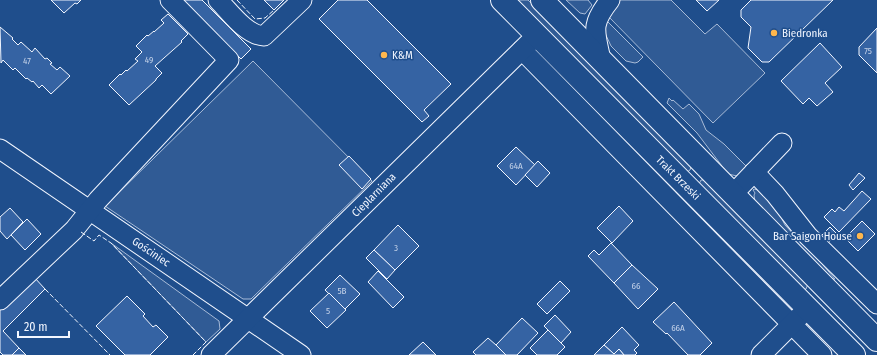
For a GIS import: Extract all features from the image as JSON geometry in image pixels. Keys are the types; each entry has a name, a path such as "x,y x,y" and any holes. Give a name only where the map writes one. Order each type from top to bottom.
{"main road":[{"name":"Trakt Brzeski","path":"502,0 854,355"},
{"path":"542,0 877,340"}],"street":[{"path":"0,300 74,230 89,210 229,60 170,0"},
{"path":"218,0 249,32 259,36 264,36 268,33 302,0"},
{"path":"601,60 595,26 601,11 610,0"},
{"name":"Cieplarniana","path":"211,355 537,35"},
{"path":"522,50 822,355"},
{"path":"733,194 782,143"},
{"name":"Gościniec","path":"0,149 301,355"},
{"path":"754,172 775,194 808,236 877,304"},
{"path":"836,299 854,282"},
{"path":"761,355 808,308"}],"shaded area":[{"path":"515,0 528,0 690,164 690,170 687,172"},
{"path":"566,0 588,0 592,5 585,14 580,13"},
{"path":"617,0 671,0 705,34 717,24 765,73 713,123 607,15"},
{"path":"605,19 643,57 638,62 635,63 626,61 611,46 604,31"},
{"path":"253,61 372,181 251,299 243,299 105,206"},
{"path":"669,98 683,109 689,104 699,114 706,130 724,144 747,167 737,176 728,174 697,133 667,103"},
{"path":"701,180 705,180 808,284 806,289 803,290 699,184"},
{"path":"754,189 758,190 776,207 785,225 804,243 835,279 832,279 755,202"},
{"path":"111,243 219,321 220,329 206,342"}],"building":[{"path":"51,0 81,0 77,4 75,3 64,13"},
{"path":"182,0 202,0 251,49 241,59"},
{"path":"264,0 284,0 274,10"},
{"path":"338,0 367,0 451,84 424,110 429,116 422,122 319,19"},
{"path":"696,0 719,0 707,11"},
{"name":"Biedronka","path":"751,0 833,0 769,62 762,62 748,48 751,27 741,17 741,10"},
{"path":"168,14 188,34 181,41 182,42 155,66 162,73 129,105 109,85 120,74 121,75 126,70 127,71 138,61 135,59 142,52 136,46 147,35 148,36 154,32 164,23 161,20"},
{"path":"0,27 13,38 12,39 18,45 21,42 32,52 35,48 45,59 47,58 52,63 50,64 57,70 60,67 70,76 51,94 42,85 39,88 33,81 32,82 27,78 26,79 15,68 13,70 3,60 1,63"},
{"path":"877,28 877,73 859,55 859,47"},
{"path":"820,43 842,67 825,83 833,92 817,106 809,98 803,104 781,81"},
{"path":"516,147 535,165 516,185 497,166"},
{"path":"349,156 371,179 362,189 339,165"},
{"path":"538,161 550,173 537,187 525,175"},
{"path":"859,173 865,178 853,190 849,185"},
{"path":"862,191 871,199 839,232 824,217 832,209 835,212 839,207 844,211"},
{"path":"619,206 633,221 612,243 597,228"},
{"path":"10,208 23,222 7,239 0,231 0,217"},
{"path":"27,219 41,234 25,250 11,235"},
{"name":"Bar Saigon House","path":"862,221 875,234 858,251 845,238"},
{"path":"398,225 419,246 395,270 374,250"},
{"path":"830,227 837,234 828,243 821,236"},
{"path":"611,243 632,265 614,283 588,256 594,250 599,255"},
{"path":"374,250 395,270 387,279 366,258"},
{"path":"632,265 658,289 638,309 614,283"},
{"path":"378,271 404,297 393,308 368,282"},
{"path":"340,275 360,294 345,309 325,290"},
{"path":"34,277 45,289 3,331 19,348 12,355 3,355 0,352 0,310"},
{"path":"560,281 570,291 547,314 537,304"},
{"path":"329,293 346,310 327,328 310,311"},
{"path":"127,296 145,314 143,316 153,327 156,325 168,337 150,355 125,355 96,326"},
{"path":"674,302 712,343 700,355 688,355 667,333 666,334 653,322"},
{"path":"555,315 571,332 561,343 544,326"},
{"path":"522,318 538,333 517,355 506,355 496,345"},
{"path":"622,327 639,345 634,350 637,353 635,355 624,355 619,349 614,354 604,345"},
{"path":"548,330 565,347 557,355 537,355 530,348"},
{"path":"488,338 506,355 476,355 473,352"},
{"path":"423,342 436,355 409,355"},
{"path":"604,345 614,354 619,349 624,355 594,355"},
{"path":"19,348 26,355 12,355"}],"fence":[{"path":"237,0 255,19 265,18 274,10"},
{"path":"81,232 94,241 99,235 111,243 206,342 193,355"},
{"path":"45,289 110,355"}],"place":[{"name":"Biedronka","path":"774,33"},
{"name":"K&M","path":"384,55"},
{"name":"Bar Saigon House","path":"860,236"}]}
